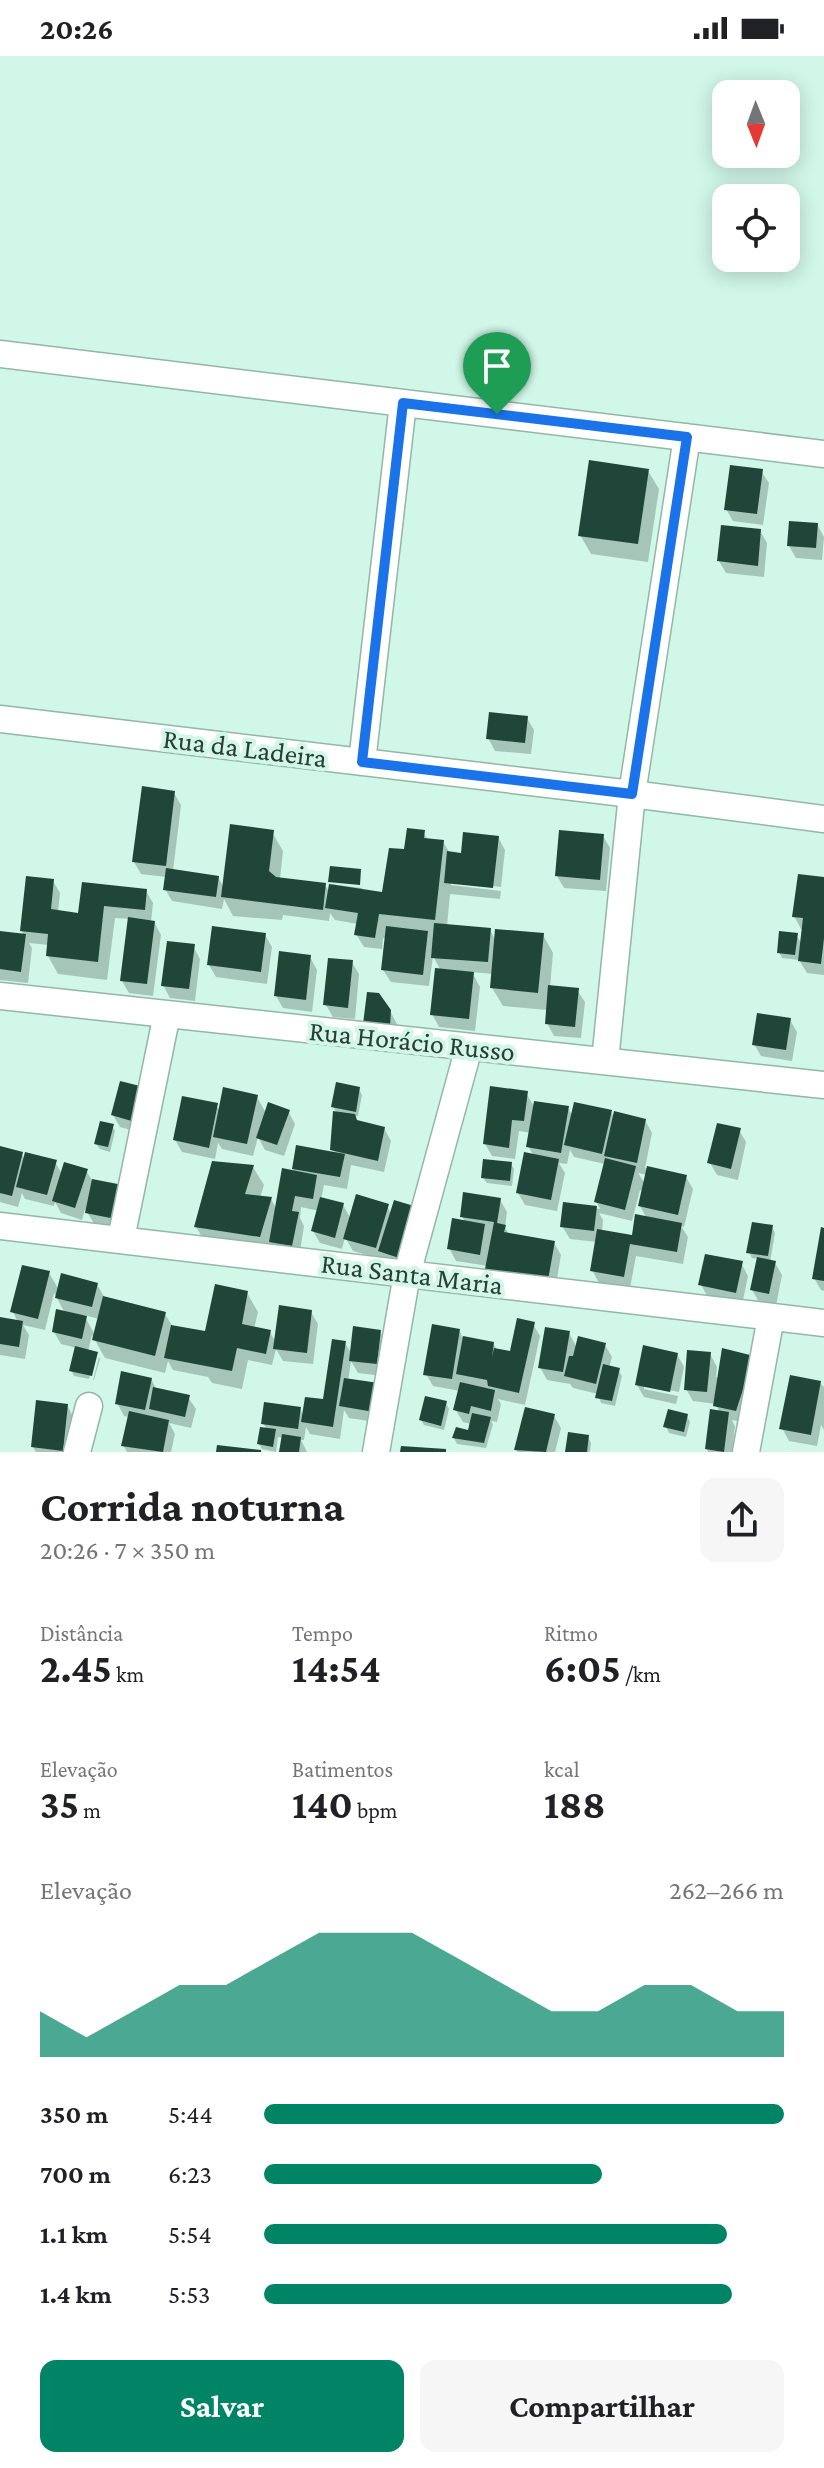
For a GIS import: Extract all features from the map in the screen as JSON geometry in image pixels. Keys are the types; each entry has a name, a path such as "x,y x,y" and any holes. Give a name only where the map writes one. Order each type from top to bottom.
{"street":[{"path":"0,354 824,454"},
{"path":"362,762 403,403"},
{"path":"605,1061 632,794 687,437"},
{"name":"Rua da Ladeira","path":"0,719 824,819"},
{"name":"Rua Horácio Russo","path":"0,996 824,1085"},
{"path":"121,1239 167,1014"},
{"path":"376,1452 407,1274 469,1047"},
{"name":"Rua Santa Maria","path":"0,1226 824,1323"},
{"path":"746,1452 771,1317"},
{"path":"77,1452 89,1406"}],"building":[{"path":"589,460 649,469 638,544 578,536"},
{"path":"730,465 763,469 757,514 724,510"},
{"path":"789,521 818,523 816,548 787,546"},
{"path":"721,525 761,529 758,566 717,561"},
{"path":"489,712 528,716 525,743 486,739"},
{"path":"142,786 175,791 166,866 132,862"},
{"path":"230,824 274,830 269,871 276,877 326,883 323,910 221,897"},
{"path":"407,828 425,830 424,838 444,840 435,920 379,914 375,938 354,935 358,913 325,908 329,884 382,892 389,848 404,849"},
{"path":"559,830 604,834 600,880 555,876"},
{"path":"463,832 499,836 493,888 444,883 447,851 461,853"},
{"path":"330,866 361,869 360,885 328,882"},
{"path":"166,868 219,876 216,897 163,890"},
{"path":"798,874 824,877 821,964 798,961 803,918 792,917"},
{"path":"26,876 54,879 51,909 78,913 82,882 147,889 145,910 104,906 98,962 46,956 48,934 20,931"},
{"path":"128,917 155,921 147,984 120,981"},
{"path":"434,923 491,928 488,962 431,958"},
{"path":"212,926 266,933 261,972 207,965"},
{"path":"386,926 428,931 423,975 381,970"},
{"path":"495,929 544,933 538,993 490,988"},
{"path":"0,931 26,934 21,972 0,969"},
{"path":"779,931 798,933 795,955 777,953"},
{"path":"167,941 195,944 189,989 161,986"},
{"path":"279,951 311,955 306,1000 274,996"},
{"path":"328,958 353,960 348,1008 323,1005"},
{"path":"435,968 474,972 469,1019 430,1015"},
{"path":"548,985 579,988 575,1027 545,1024"},
{"path":"367,992 379,993 391,1010 390,1026 363,1024"},
{"path":"757,1013 791,1018 786,1050 752,1045"},
{"path":"120,1081 144,1087 135,1122 111,1115"},
{"path":"336,1082 360,1087 356,1112 331,1107"},
{"path":"490,1086 528,1091 524,1121 512,1120 509,1148 483,1144"},
{"path":"223,1087 258,1095 247,1144 213,1137"},
{"path":"182,1096 218,1103 209,1148 173,1140"},
{"path":"534,1101 569,1106 561,1153 526,1147"},
{"path":"268,1102 290,1110 277,1145 256,1138"},
{"path":"574,1102 612,1110 602,1154 564,1145"},
{"path":"333,1111 355,1114 357,1120 385,1127 378,1161 330,1150"},
{"path":"614,1111 646,1119 637,1163 604,1156"},
{"path":"100,1121 114,1124 108,1147 94,1144"},
{"path":"717,1123 741,1128 731,1169 707,1163"},
{"path":"296,1145 345,1154 340,1177 292,1169"},
{"path":"0,1146 23,1152 12,1196 0,1193"},
{"path":"25,1152 57,1160 47,1195 16,1187"},
{"path":"524,1152 559,1159 551,1200 516,1193"},
{"path":"605,1158 636,1166 625,1210 594,1202"},
{"path":"483,1159 512,1162 510,1181 481,1178"},
{"path":"212,1161 254,1165 245,1194 272,1197 260,1237 194,1227"},
{"path":"64,1162 88,1169 75,1208 52,1201"},
{"path":"647,1166 687,1175 678,1215 638,1206"},
{"path":"282,1168 317,1175 313,1199 295,1196 292,1211 299,1212 292,1246 269,1242"},
{"path":"92,1179 128,1186 121,1220 85,1213"},
{"path":"463,1192 501,1198 497,1223 506,1225 504,1232 555,1241 548,1280 485,1269 494,1222 460,1217"},
{"path":"356,1194 389,1204 376,1248 343,1239"},
{"path":"320,1197 344,1203 335,1238 311,1231"},
{"path":"394,1200 424,1209 408,1261 378,1251"},
{"path":"563,1202 597,1206 594,1231 560,1227"},
{"path":"635,1214 682,1223 677,1252 630,1244 624,1277 590,1271 597,1229 632,1235"},
{"path":"452,1218 485,1224 480,1255 447,1249"},
{"path":"752,1222 773,1225 768,1256 746,1253"},
{"path":"821,1227 824,1228 824,1281 812,1279"},
{"path":"705,1254 743,1261 736,1293 698,1285"},
{"path":"757,1257 776,1261 769,1294 750,1290"},
{"path":"22,1265 50,1271 38,1319 10,1312"},
{"path":"61,1273 98,1283 92,1307 55,1298"},
{"path":"215,1284 248,1291 242,1324 271,1330 266,1354 237,1348 232,1371 164,1358 171,1325 205,1331"},
{"path":"103,1296 166,1312 155,1356 92,1340"},
{"path":"279,1305 312,1310 307,1353 273,1349"},
{"path":"56,1309 87,1316 82,1339 52,1332"},
{"path":"0,1317 23,1321 19,1347 0,1344"},
{"path":"517,1318 535,1322 519,1393 488,1386 487,1380 456,1374 463,1336 494,1342 492,1357 494,1348 510,1351"},
{"path":"432,1324 460,1329 452,1379 423,1375"},
{"path":"353,1326 381,1330 377,1364 349,1361"},
{"path":"545,1327 570,1331 563,1372 538,1368"},
{"path":"578,1336 606,1343 596,1384 564,1376"},
{"path":"332,1339 346,1341 333,1427 301,1422 305,1397 323,1399"},
{"path":"643,1345 678,1353 670,1392 635,1385"},
{"path":"75,1346 98,1352 92,1376 69,1371"},
{"path":"722,1348 754,1356 736,1411 713,1406"},
{"path":"687,1350 711,1352 707,1392 684,1390"},
{"path":"603,1364 620,1368 612,1401 595,1398"},
{"path":"121,1371 152,1378 145,1410 115,1404"},
{"path":"790,1375 821,1381 811,1435 779,1429"},
{"path":"344,1378 379,1383 374,1412 339,1406"},
{"path":"460,1382 495,1390 491,1411 471,1406 469,1414 453,1410"},
{"path":"153,1387 190,1395 185,1417 149,1409"},
{"path":"425,1396 447,1401 441,1426 419,1420"},
{"path":"36,1400 68,1404 63,1451 31,1447"},
{"path":"264,1402 301,1407 298,1429 261,1424"},
{"path":"525,1407 555,1414 546,1452 514,1450"},
{"path":"668,1409 688,1414 684,1432 663,1427"},
{"path":"710,1409 729,1412 724,1452 705,1449"},
{"path":"129,1411 169,1420 163,1452 121,1446"},
{"path":"472,1413 491,1417 484,1443 452,1438 456,1427 468,1430"},
{"path":"260,1427 276,1429 273,1447 257,1444"},
{"path":"568,1432 589,1435 587,1452 565,1452"},
{"path":"282,1434 301,1437 299,1452 279,1452"},
{"path":"217,1445 261,1450 261,1452 216,1452"},
{"path":"401,1446 446,1449 446,1452 400,1452"}],"route":[{"path":"403,403 497,414 687,437 632,794 362,762 403,403"}]}
